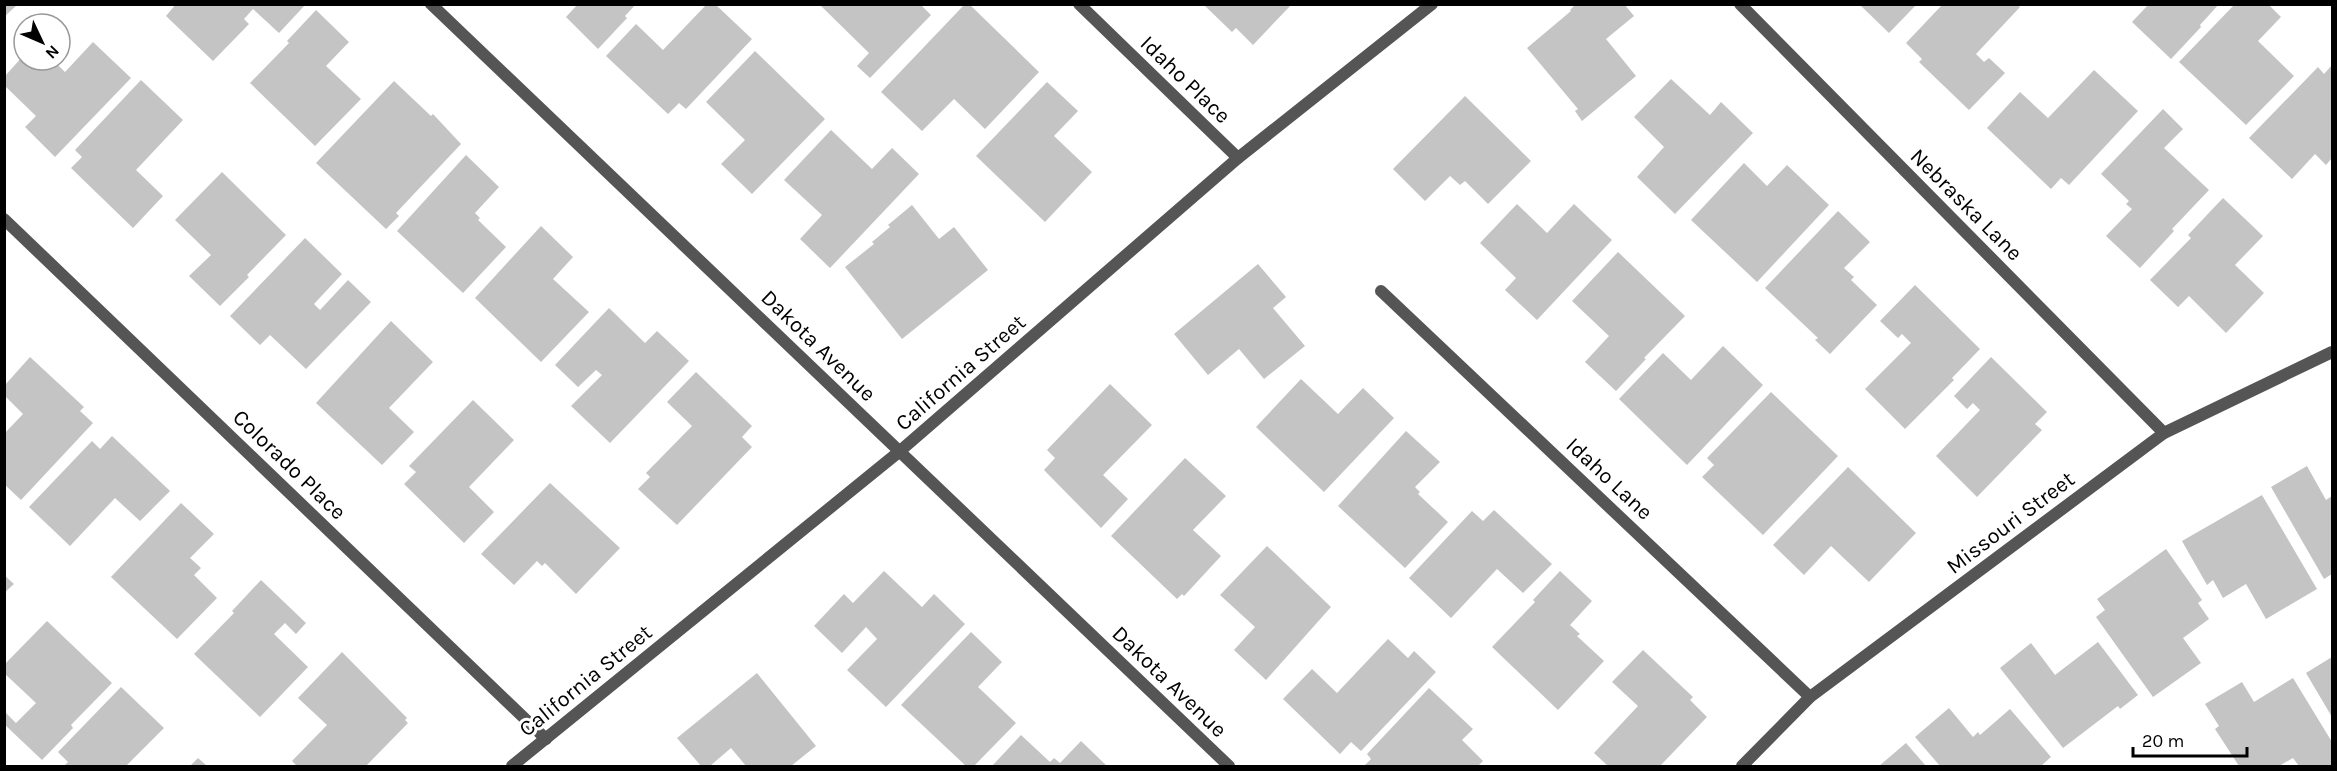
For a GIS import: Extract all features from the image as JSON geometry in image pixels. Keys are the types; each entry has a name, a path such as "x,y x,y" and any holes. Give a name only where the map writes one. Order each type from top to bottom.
{"street":[{"name":"Dakota Avenue","path":"431,4 1229,766"},
{"name":"Idaho Place","path":"1078,4 1238,158"},
{"name":"California Street","path":"512,766 900,451 1238,158 1432,4"},
{"name":"Nebraska Lane","path":"1740,4 2164,433"},
{"name":"Colorado Place","path":"4,219 546,739"},
{"name":"Idaho Lane","path":"1381,291 1810,697"},
{"name":"Missouri Street","path":"1742,766 1810,697 2164,433 2332,352"}],"building":[{"path":"176,4 306,4 279,33 253,9 244,19 249,24 213,61 166,16"},
{"path":"578,4 636,4 625,16 627,18 598,49 566,17"},
{"path":"819,4 920,4 931,15 870,78 857,66 869,53"},
{"path":"965,4 969,4 1039,72 985,129 954,99 922,131 881,92"},
{"path":"1576,4 1624,4 1634,16 1606,39 1636,76 1582,121 1575,111 1578,109 1527,48 1571,11"},
{"path":"1859,4 1917,4 1889,33"},
{"path":"2149,4 2219,4 2171,59 2132,22"},
{"path":"2235,4 2268,4 2281,17 2258,41 2294,76 2246,125 2179,62"},
{"path":"4,5 17,5 4,17"},
{"path":"706,5 716,5 752,39 686,109 679,103 668,114 606,56 636,24 663,50"},
{"path":"1204,5 1291,5 1253,45 1236,28 1232,32"},
{"path":"1942,5 2017,5 2020,7 1976,54 1984,62 1989,58 2005,73 1969,110 1919,62 1922,59 1906,43"},
{"path":"316,10 349,42 326,66 361,99 315,146 250,83 289,43 287,41"},
{"path":"93,42 131,78 55,157 25,127 36,116 5,86 5,76 12,68 12,72 72,72 72,64"},
{"path":"755,51 825,119 752,194 721,164 745,140 706,102"},
{"path":"2332,65 2332,158 2326,165 2315,154 2292,179 2249,138 2318,67 2324,74"},
{"path":"2094,70 2138,111 2069,185 2061,178 2051,189 1987,128 2020,92 2048,118"},
{"path":"1671,79 1710,115 1721,102 1753,133 1675,214 1637,177 1664,147 1634,117"},
{"path":"141,80 183,120 136,170 163,196 133,228 71,168 82,157 75,150"},
{"path":"394,81 431,116 433,114 461,144 396,213 399,216 386,229 316,163"},
{"path":"1047,82 1078,111 1054,136 1092,172 1045,222 976,156"},
{"path":"1465,96 1531,161 1488,204 1465,181 1460,185 1450,176 1425,201 1393,169"},
{"path":"2163,109 2183,129 2164,148 2209,190 2172,229 2174,231 2140,268 2106,236 2132,209 2126,204 2129,201 2101,174"},
{"path":"831,130 872,169 892,148 919,174 830,268 800,239 822,215 784,180"},
{"path":"466,155 499,187 475,213 480,218 478,220 506,247 463,293 397,231"},
{"path":"1744,163 1767,186 1787,165 1829,205 1757,282 1691,220"},
{"path":"222,172 286,235 220,306 189,276 211,255 175,220"},
{"path":"2223,198 2263,236 2235,265 2264,293 2226,333 2189,296 2178,307 2150,280 2191,238 2188,235"},
{"path":"1517,204 1547,233 1574,204 1612,240 1537,320 1505,290 1516,278 1480,243"},
{"path":"912,205 939,239 954,227 988,270 902,339 845,267 874,244 872,242 890,227 888,225"},
{"path":"1838,211 1870,242 1844,268 1854,277 1851,280 1877,305 1830,354 1815,340 1818,338 1765,288"},
{"path":"541,226 573,257 553,279 589,312 541,362 475,298"},
{"path":"305,238 342,274 314,304 320,310 348,280 371,302 306,369 270,335 260,345 230,316"},
{"path":"1618,252 1685,316 1616,391 1585,362 1609,336 1572,301"},
{"path":"1258,264 1286,297 1273,308 1305,346 1264,379 1239,349 1208,375 1174,334"},
{"path":"1915,285 1980,349 1952,378 1954,380 1905,429 1865,389 1911,343 1902,334 1898,338 1880,321"},
{"path":"609,308 645,343 657,331 689,361 610,443 571,406 602,375 596,370 578,387 555,365"},
{"path":"391,321 433,362 389,408 414,432 382,465 316,403"},
{"path":"1723,346 1763,385 1687,465 1619,399 1663,353 1691,380"},
{"path":"30,357 84,407 80,411 93,423 21,500 4,484 4,434 23,414 5,396 5,385"},
{"path":"1991,357 2047,412 2035,424 2042,430 1977,497 1936,456 1980,410 1973,403 1967,409 1954,396"},
{"path":"696,372 752,426 742,437 752,447 677,525 638,489 650,477 646,473 692,426 667,402"},
{"path":"1301,379 1338,414 1363,388 1394,418 1324,492 1256,427"},
{"path":"1110,384 1152,425 1103,475 1128,499 1101,528 1044,470 1055,458 1047,450"},
{"path":"1771,392 1838,456 1763,535 1702,477 1714,465 1707,458"},
{"path":"473,400 514,440 469,487 494,512 464,543 404,484 416,472 409,466"},
{"path":"1406,431 1440,462 1415,487 1420,492 1418,494 1448,522 1405,568 1338,506"},
{"path":"112,436 170,491 140,521 115,498 70,546 29,507 92,441 100,449"},
{"path":"1185,458 1226,496 1193,530 1221,556 1184,596 1182,594 1177,599 1111,536"},
{"path":"2307,466 2326,500 2332,496 2332,574 2324,579 2271,487"},
{"path":"1848,467 1916,533 1869,582 1831,546 1804,575 1773,545"},
{"path":"550,483 620,548 576,594 545,563 542,566 537,561 514,585 481,554"},
{"path":"2262,495 2317,589 2266,619 2246,584 2223,598 2213,580 2207,585 2182,541"},
{"path":"181,503 214,534 190,558 201,568 194,575 217,598 177,639 111,577"},
{"path":"1494,510 1552,564 1523,593 1497,569 1451,618 1409,578 1472,511 1483,521"},
{"path":"1267,546 1331,607 1266,680 1234,650 1255,627 1220,595"},
{"path":"2166,549 2202,600 2198,603 2209,619 2183,638 2201,663 2153,697 2096,617 2105,610 2097,599"},
{"path":"884,571 922,607 934,594 965,624 886,707 847,670 877,639 866,627 842,653 814,626 844,594 853,603"},
{"path":"1560,571 1592,601 1570,625 1580,634 1577,636 1604,661 1558,710 1492,647 1535,602 1533,600"},
{"path":"4,575 14,584 4,593"},
{"path":"261,580 306,623 296,634 285,623 274,634 308,667 260,717 194,654 234,613 232,611"},
{"path":"47,621 112,683 71,725 73,728 42,760 4,724 4,711 16,723 36,703 4,673 4,665"},
{"path":"971,632 1002,662 978,687 1016,723 974,766 966,766 901,705"},
{"path":"1388,639 1408,658 1414,651 1436,672 1361,751 1351,742 1340,754 1283,699 1312,669 1337,693"},
{"path":"2098,642 2138,695 2120,709 2118,706 2063,748 2000,668 2031,643 2055,675"},
{"path":"1643,650 1693,697 1690,700 1707,717 1660,766 1608,766 1594,753 1638,706 1612,682"},
{"path":"342,652 407,718 405,720 408,723 366,766 297,766 292,761 327,725 298,698"},
{"path":"2332,657 2332,717 2306,673"},
{"path":"757,673 816,746 791,766 746,766 731,748 710,766 701,766 677,738"},
{"path":"2293,678 2332,742 2332,766 2299,766 2293,758 2279,766 2239,766 2215,729 2219,726 2205,704 2242,682 2254,702"},
{"path":"121,687 164,728 126,766 64,766 68,762 58,752"},
{"path":"1429,688 1473,729 1462,740 1483,761 1478,766 1364,766 1371,759 1367,754"},
{"path":"1949,708 1973,737 1978,732 1980,735 2010,709 2051,757 2041,766 1940,766 1915,737"},
{"path":"1021,735 1050,762 1054,758 1060,763 1081,741 1107,766 992,766"},
{"path":"1906,743 1926,766 1879,766"},
{"path":"198,758 207,766 190,766"}]}
